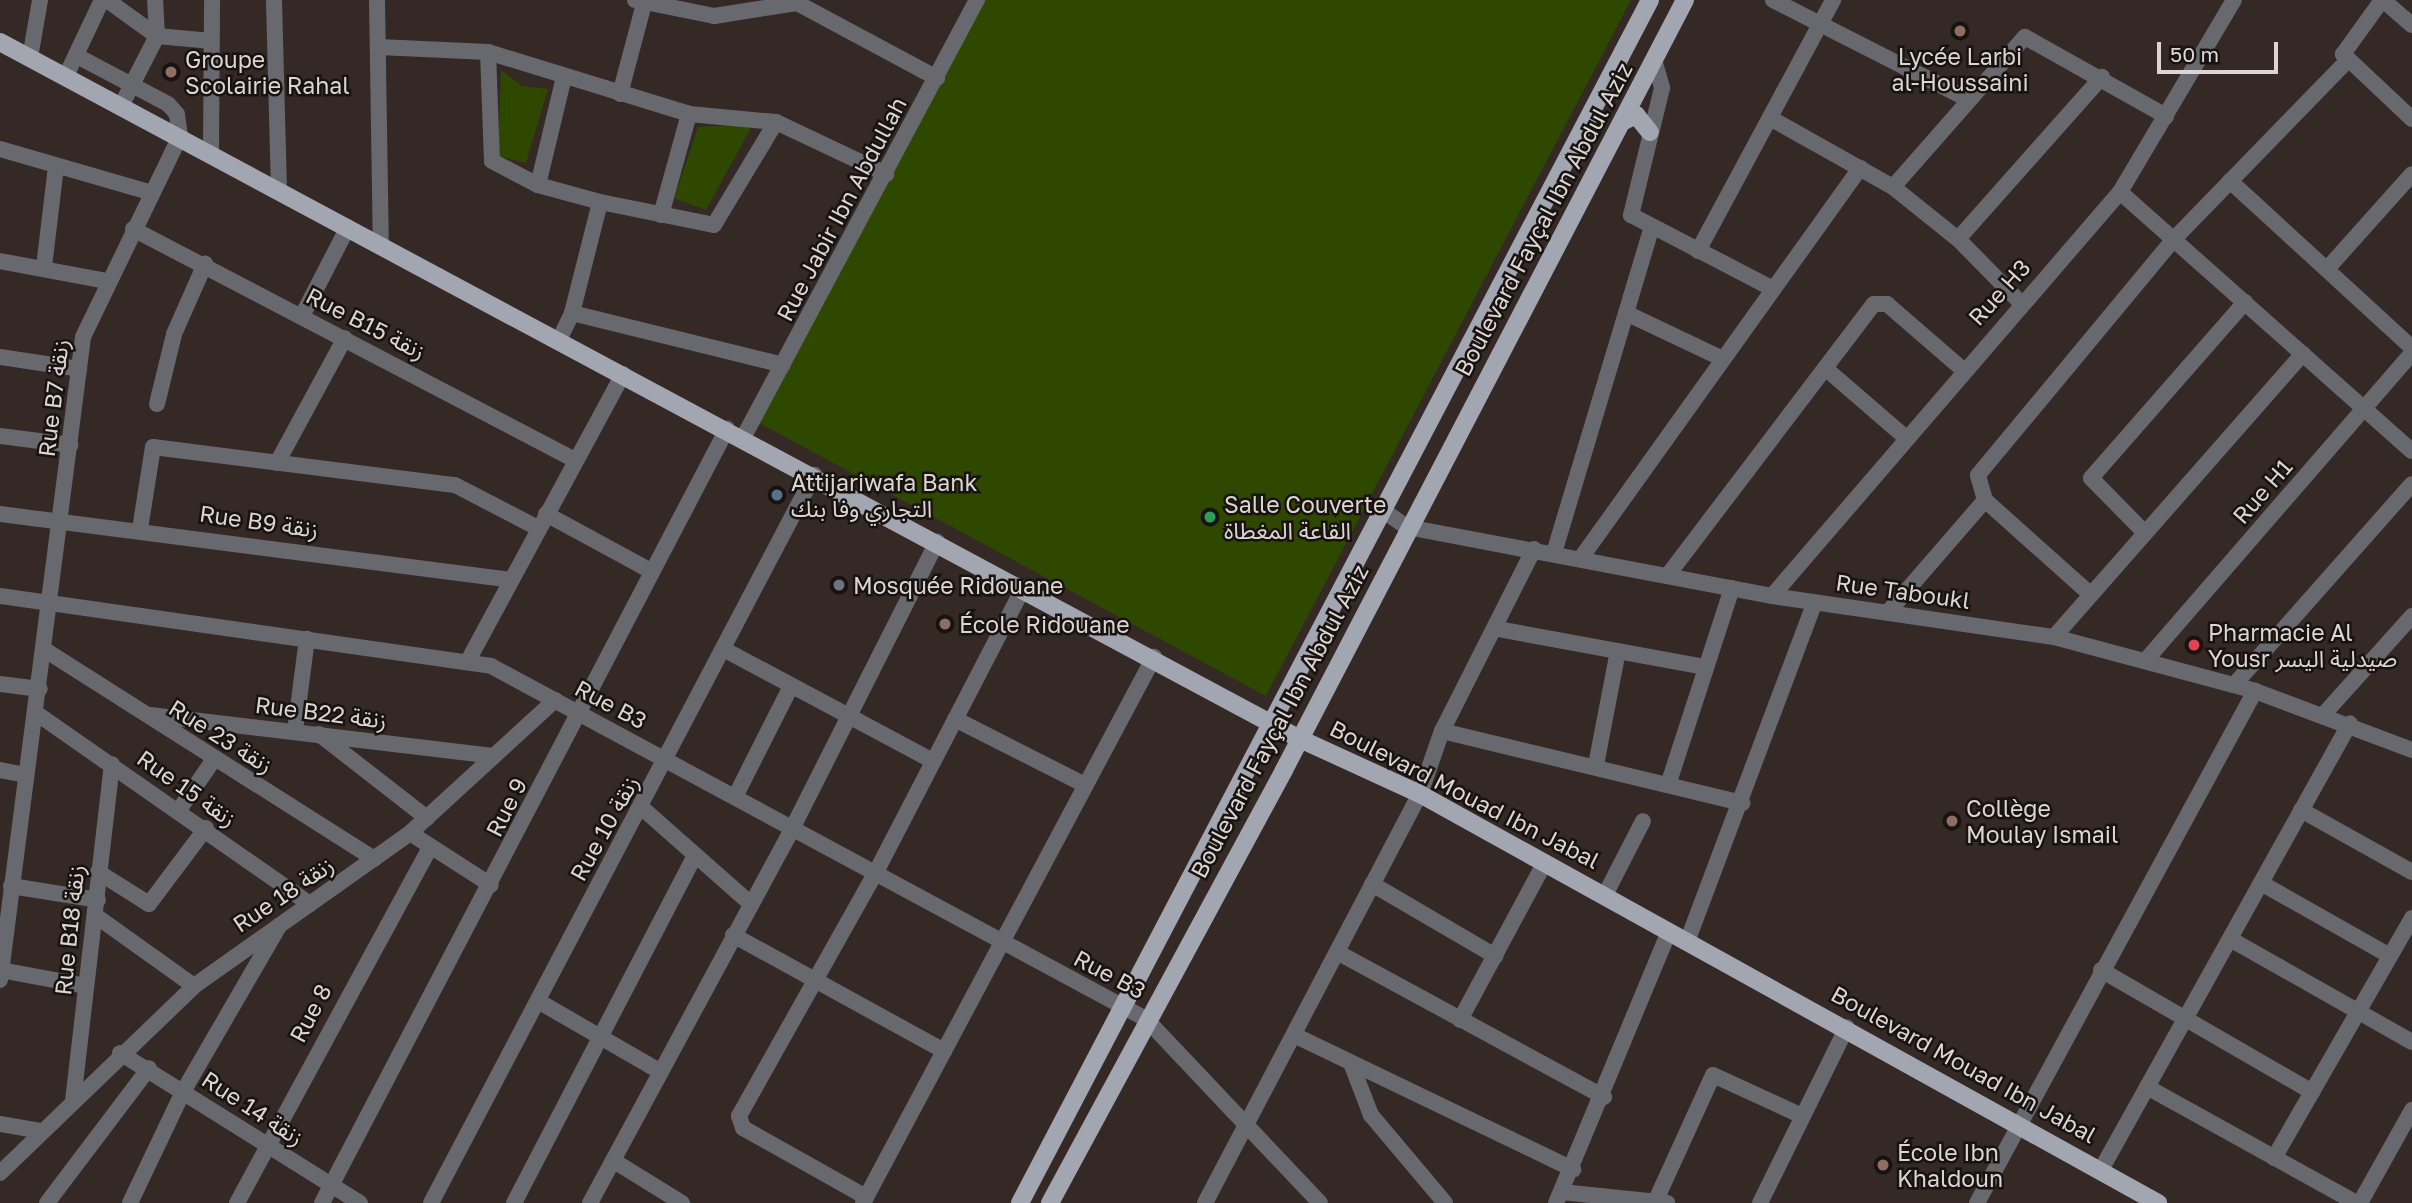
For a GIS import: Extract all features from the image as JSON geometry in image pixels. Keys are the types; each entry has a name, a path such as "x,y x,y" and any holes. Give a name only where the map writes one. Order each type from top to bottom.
{"main road":[{"name":"Boulevard Fayçal Ibn Abdul Aziz","path":"1020,1203 1274,721 1381,509 1650,0"},
{"name":"Boulevard Fayçal Ibn Abdul Aziz","path":"1049,1203 1300,739 1407,527 1655,63 1685,0"},
{"name":"Boulevard Mouad Ibn Jabal","path":"0,42 211,152 1274,721 1300,739 1420,794 2021,1122 2158,1203"},
{"path":"1622,122 1636,115 1650,132"}],"street":[{"path":"30,58 40,0"},
{"path":"66,76 105,0 157,36 212,41"},
{"path":"121,106 157,36 155,0"},
{"path":"211,152 212,0"},
{"path":"274,0 279,189"},
{"path":"377,0 381,244"},
{"name":"Rue Jabir Ibn Abdullah","path":"743,438 977,0"},
{"path":"1773,0 1967,99"},
{"path":"1698,251 1833,0"},
{"name":"Rue H3","path":"1772,596 1962,369 2120,192 2234,0"},
{"path":"2412,25 2383,0 2344,47 2348,60 2412,119"},
{"path":"620,94 641,1 714,16 797,3 937,78"},
{"path":"1893,187 1967,99 2025,37 2102,77 2166,116"},
{"path":"379,47 488,52 689,114 776,122 886,174"},
{"path":"488,52 491,157 538,185 600,202 714,225 776,122"},
{"path":"77,56 174,109 180,136"},
{"path":"2091,594 1985,500 1976,485 1978,475 2174,239 2348,60"},
{"path":"1655,63 1662,88 1629,206 1636,222 1773,289"},
{"path":"538,185 564,77"},
{"path":"1958,239 2102,77"},
{"path":"661,215 689,114"},
{"path":"1770,118 1893,187 1958,239 2020,302"},
{"name":"Rue B7 زنقة","path":"1,975 4,915 11,886 8,847 25,775 40,689 87,322 180,136"},
{"path":"0,150 152,193"},
{"path":"44,267 56,166"},
{"path":"1581,558 1860,169"},
{"path":"2327,269 2412,174"},
{"path":"2230,181 2412,350"},
{"path":"2120,192 2412,451"},
{"path":"559,340 572,313 600,202"},
{"path":"302,316 348,227"},
{"name":"Rue B15 زنقة","path":"134,229 575,460"},
{"path":"1554,553 1651,229"},
{"path":"0,261 44,267 107,281"},
{"path":"157,404 174,334 205,264"},
{"path":"1668,576 1825,368 1880,301 1962,369"},
{"path":"2145,533 2093,486 2094,472 2245,302"},
{"path":"572,313 783,365"},
{"path":"1626,313 1723,359"},
{"path":"278,463 345,338"},
{"name":"Rue H1","path":"2146,660 2412,350"},
{"path":"2054,637 2303,354"},
{"path":"0,357 79,369"},
{"path":"1825,368 1905,437"},
{"path":"469,659 623,373"},
{"name":"Rue 9","path":"322,1203 491,885 651,571 727,429"},
{"path":"0,436 70,444"},
{"path":"141,529 153,447 455,485 651,571"},
{"name":"Rue 10 زنقة","path":"431,1203 727,651 814,475"},
{"path":"2234,685 2412,484"},
{"path":"1889,611 1985,500"},
{"name":"Rue Taboukl","path":"1381,509 1407,527 1772,596 2054,637 2255,691 2350,723 2412,750"},
{"name":"Rue B9 زنقة","path":"0,514 141,529 512,580"},
{"path":"590,1203 792,829 937,542"},
{"path":"1205,1203 1420,794 1442,731 1498,629 1534,549"},
{"path":"1023,588 875,874 738,1124 865,1200 1083,784 1154,657"},
{"path":"1669,782 1732,588"},
{"name":"Rue B3","path":"0,596 469,659 555,700 1146,1020 1247,1123 1320,1203"},
{"path":"1687,942 1742,803 1815,602"},
{"path":"2325,714 2412,616"},
{"path":"1498,629 1706,667"},
{"path":"295,731 307,639"},
{"name":"Rue 23 زنقة","path":"45,650 374,859"},
{"path":"727,651 933,761"},
{"path":"1596,765 1618,651"},
{"path":"0,684 40,689"},
{"path":"735,797 791,685"},
{"path":"1977,1203 2101,970 2255,691"},
{"name":"Rue 18 زنقة","path":"0,1173 120,1054 194,986 410,833 555,700"},
{"name":"Rue 15 زنقة","path":"36,713 206,828 310,904"},
{"name":"Rue B22 زنقة","path":"144,715 318,733 493,756"},
{"path":"955,719 1083,784"},
{"path":"2102,1168 2350,723"},
{"path":"1442,731 1669,782 1742,803"},
{"path":"318,733 427,818"},
{"path":"179,810 214,759"},
{"name":"Rue B18 زنقة","path":"73,1101 112,764"},
{"path":"0,770 25,775"},
{"path":"641,807 693,859 750,903"},
{"path":"2301,810 2412,872"},
{"path":"1605,895 1643,821"},
{"path":"98,872 149,904 206,828"},
{"path":"410,833 491,885"},
{"name":"Rue 8","path":"237,1203 430,847"},
{"path":"514,1203 693,859"},
{"path":"1460,1020 1545,862"},
{"path":"2261,883 2390,957"},
{"path":"1372,884 1495,956"},
{"path":"11,886 97,908 194,986"},
{"path":"2274,1158 2412,918"},
{"path":"130,1203 184,1090 279,926"},
{"path":"1669,932 1604,1097 1559,1197 1661,1202 1713,1075 1802,1116"},
{"path":"733,934 944,1051"},
{"path":"2230,939 2412,1042"},
{"path":"1337,951 1604,1097"},
{"path":"2101,970 2312,1092"},
{"path":"1,975 86,986"},
{"path":"538,1001 661,1072"},
{"path":"1760,1203 1847,1027"},
{"path":"1294,1035 1573,1169"},
{"name":"Rue 14 زنقة","path":"120,1054 149,1068 360,1203"},
{"path":"1350,1062 1371,1115 1445,1203"},
{"path":"47,1203 149,1068"},
{"path":"2147,1087 2358,1203 2412,1110"},
{"path":"0,1124 41,1131"},
{"path":"614,1161 682,1203"}],"green space":[{"path":"983,0 1631,0 1266,696 759,423"},
{"path":"501,70 522,86 548,89 526,163 498,156"},
{"path":"753,124 706,210 674,198 698,127"}],"place":[{"name":"Lycée Larbi al-Houssaini","path":"1960,31"},
{"name":"Groupe Scolairie Rahal","path":"171,72"},
{"name":"Attijariwafa Bank التجاري وفا بنك","path":"777,495"},
{"name":"Salle Couverte القاعة المغطاة","path":"1210,517"},
{"name":"Mosquée Ridouane","path":"839,585"},
{"name":"École Ridouane","path":"945,624"},
{"name":"Pharmacie Al Yousr صيدلية اليسر","path":"2194,645"},
{"name":"Collège Moulay Ismail","path":"1952,821"},
{"name":"École Ibn Khaldoun","path":"1883,1165"}]}
